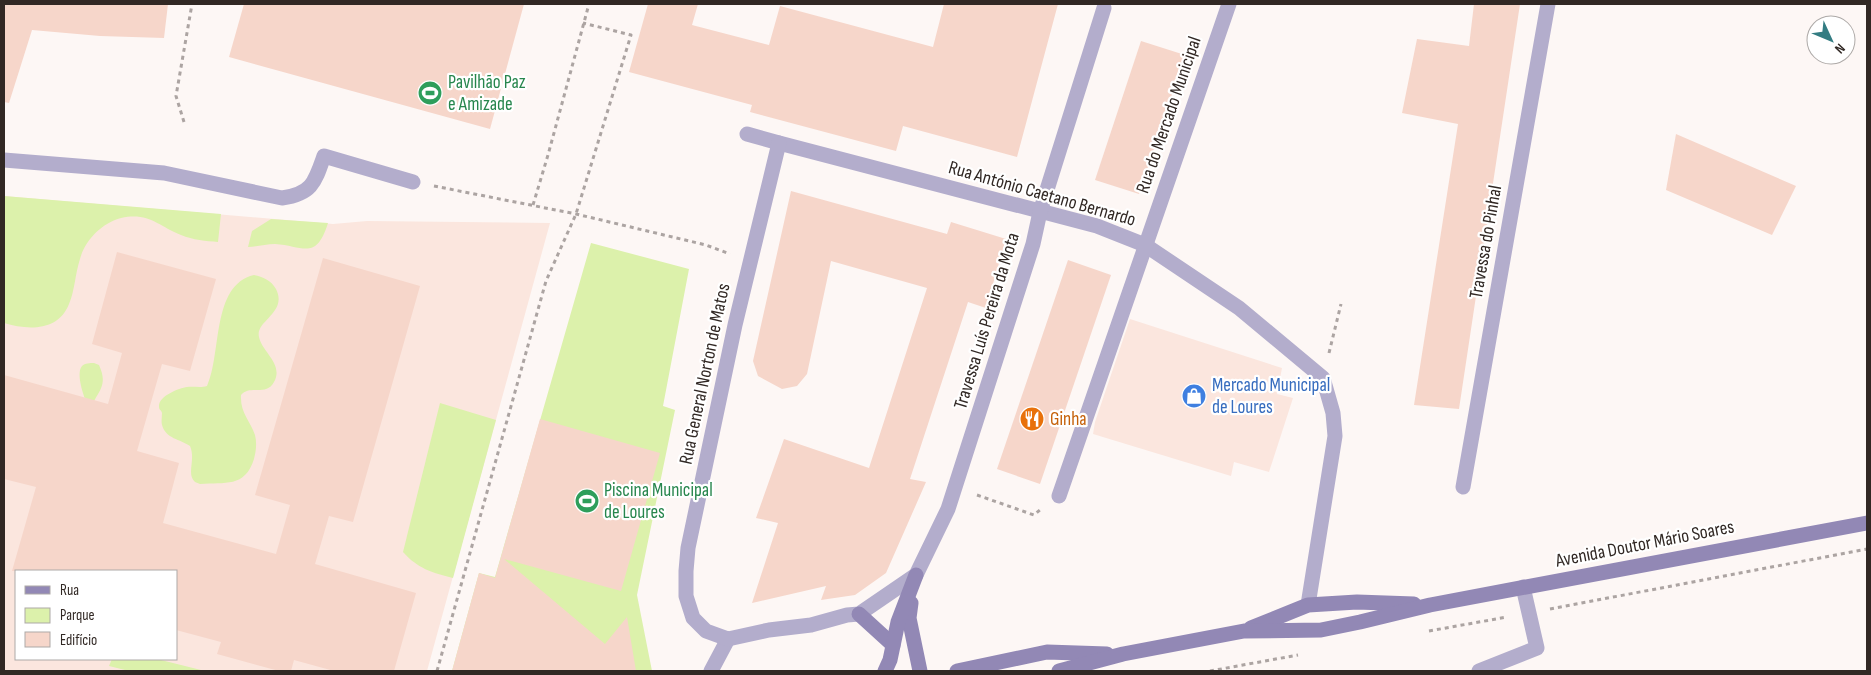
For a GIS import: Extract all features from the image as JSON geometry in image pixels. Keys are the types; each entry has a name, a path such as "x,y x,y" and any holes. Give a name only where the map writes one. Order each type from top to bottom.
{"street":[{"name":"Rua do Mercado Municipal","path":"1059,496 1229,4"},
{"name":"Travessa do Pinhal","path":"1463,487 1548,4"},
{"name":"Travessa Luís Pereira da Mota","path":"859,614 916,575 948,509 1033,244 1040,212 1104,8"},
{"name":"Rua António Caetano Bernardo","path":"747,134 1097,226 1145,245 1238,308 1323,378"},
{"name":"Rua General Norton de Matos","path":"728,640 706,631 693,618 686,596 688,548 749,261 779,143"},
{"path":"4,160 164,173 282,198 297,196 308,190 317,178 324,156 413,182"},
{"path":"1282,630 1298,620 1308,605 1335,436 1333,413 1323,378"},
{"name":"Avenida Doutor Mário Soares","path":"1059,671 1123,654 1244,631 1321,630 1430,605 1867,523"},
{"path":"885,671 890,660 898,622 916,575"},
{"path":"916,575 908,618 920,671"},
{"path":"1479,671 1537,648 1523,587"},
{"name":"Avenida Doutor Mário Soares","path":"1244,631 1308,605 1366,602 1430,605"},
{"path":"711,671 728,640 769,630 811,625 847,615 859,614 893,645"},
{"name":"Avenida Doutor Mário Soares","path":"958,671 1047,652 1123,654"}],"path":[{"path":"184,122 176,96 192,4"},
{"path":"534,204 588,4"},
{"path":"438,671 546,281 576,214 631,35 583,23"},
{"path":"413,182 534,204 706,245 749,261"},
{"path":"1323,378 1341,304"},
{"path":"955,488 1034,515"}],"shaded area":[{"path":"4,196 333,224 367,221 550,223 427,671 4,671"},
{"name":"Mercado Municipal de Loures","path":"1130,319 1282,368 1277,394 1293,398 1269,472 1234,462 1231,476 1093,434 1095,422"}],"green space":[{"path":"4,196 221,214 218,242 186,237 146,218 131,217 114,220 95,233 82,252 71,299 64,313 57,320 41,327 22,327 4,323"},
{"path":"271,219 328,223 319,243 308,249 275,244 248,247 252,231"},
{"name":"Piscina Municipal de Loures","path":"591,243 689,269 663,406 675,410 637,595 652,671 452,671 479,573 495,577"},
{"path":"254,275 272,283 279,297 275,311 259,331 261,343 276,369 276,376 274,382 267,389 249,390 241,395 242,407 256,438 254,459 250,468 245,475 233,482 200,484 192,479 192,451 190,446 170,436 164,430 162,413 159,408 160,402 170,393 179,389 207,386 212,372 224,306 231,292 240,281"},
{"path":"94,363 99,365 103,379 101,389 90,410 83,394 80,370 86,364"},
{"path":"440,403 496,420 453,578 425,569 408,558 403,552"},
{"path":"112,660 161,660 205,671 129,671 109,666"}],"building":[{"path":"4,4 168,4 164,38 100,36 32,30 9,103 4,102"},
{"name":"Pavilhão Paz e Amizade","path":"244,4 524,4 490,129 229,57"},
{"path":"648,4 698,4 692,25 769,45 780,6 933,47 944,4 1058,4 1017,157 903,126 896,151 750,112 752,105 629,72"},
{"path":"1474,4 1520,4 1459,409 1414,405 1458,124 1402,113 1417,39 1469,46"},
{"path":"1141,41 1185,55 1139,194 1095,180"},
{"path":"1676,134 1796,186 1772,235 1666,190"},
{"path":"791,191 947,234 951,222 1006,239 986,308 968,302 910,479 926,482 886,573 855,595 821,600 826,586 752,603 778,523 756,518 784,439 869,468 927,288 831,261 807,374 797,386 782,389 758,376 753,361"},
{"path":"117,252 216,279 190,371 162,364 137,451 179,463 163,523 276,554 290,505 255,495 323,258 420,286 353,522 329,516 315,564 416,593 394,671 334,671 294,660 291,671 279,671 217,654 221,642 178,631 178,570 12,571 36,487 4,479 4,375 108,404 122,353 92,344"},
{"path":"1068,260 1111,275 1040,484 997,469"},
{"name":"Piscina Municipal de Loures","path":"540,419 660,453 621,591 504,559 605,644 627,617 636,671 452,671 479,573 495,578"}],"place":[{"name":"Pavilhão Paz e Amizade","path":"430,93"},
{"name":"Mercado Municipal de Loures","path":"1194,396"},
{"name":"Ginha","path":"1032,419"},
{"name":"Piscina Municipal de Loures","path":"587,501"}]}
